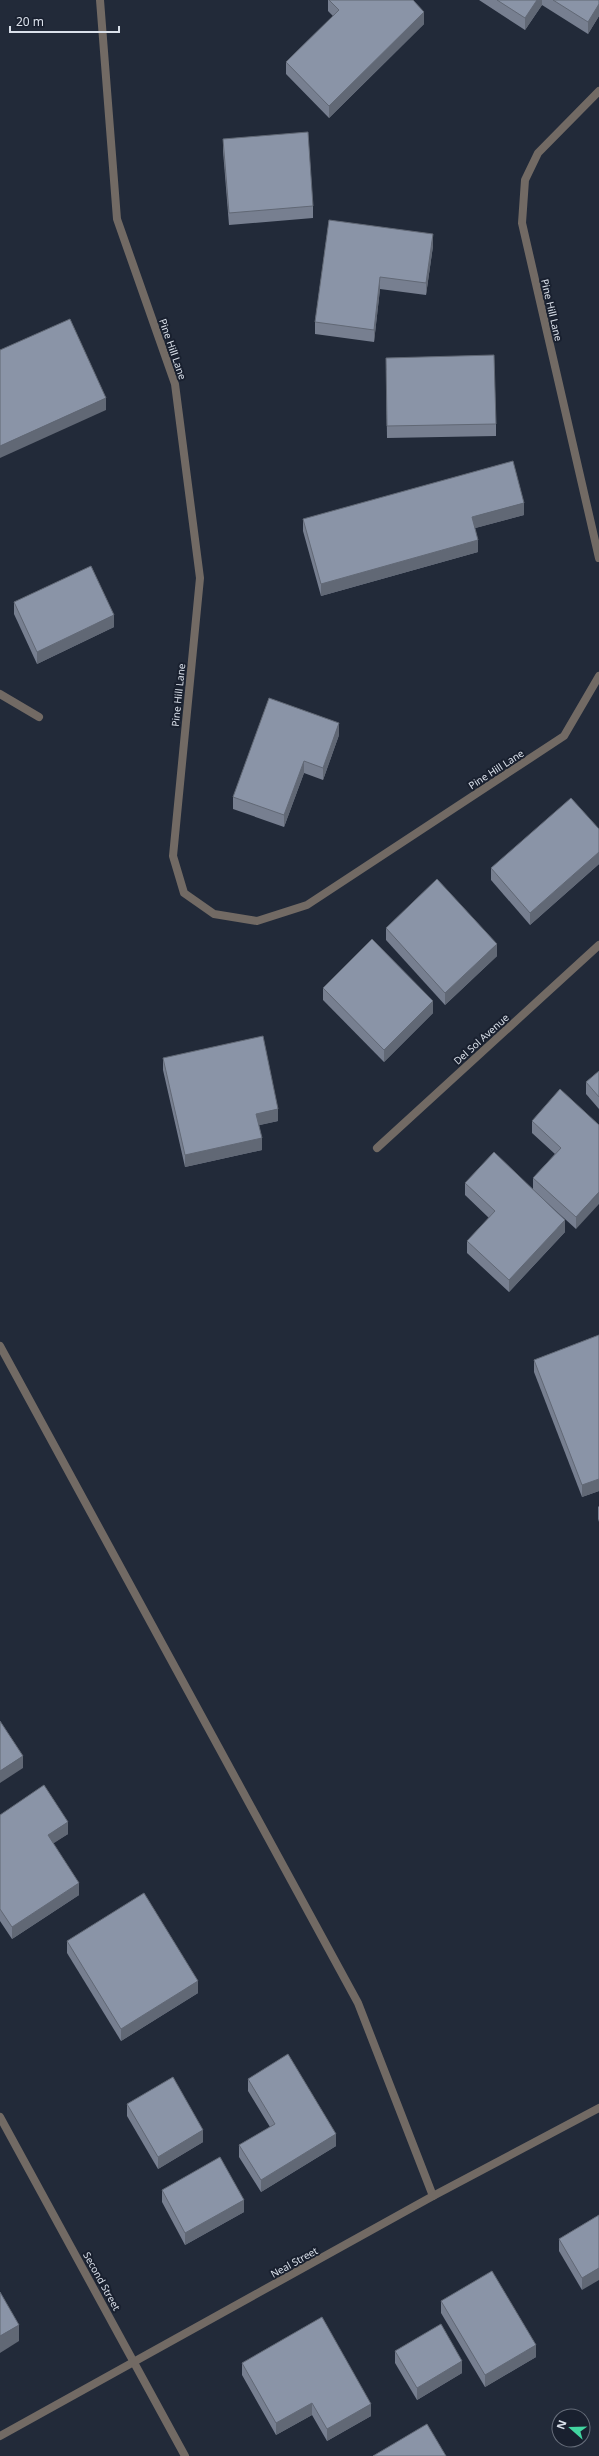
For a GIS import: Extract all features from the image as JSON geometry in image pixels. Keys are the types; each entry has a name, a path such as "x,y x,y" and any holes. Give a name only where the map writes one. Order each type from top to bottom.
{"street":[{"name":"Pine Hill Lane","path":"100,0 117,219 175,384 200,578 173,856 184,893 214,914 257,921 307,905 564,736 599,676"},
{"name":"Pine Hill Lane","path":"599,91 538,153 525,180 522,223 599,558"},
{"path":"0,694 39,718"},
{"name":"Del Sol Avenue","path":"377,1148 599,945"},
{"path":"0,1346 358,2003 433,2196"},
{"name":"Neal Street","path":"0,2436 433,2196 599,2108"},
{"name":"Second Street","path":"0,2117 185,2456"}],"building":[{"path":"329,0 413,0 424,12 329,106 286,62 339,10"},
{"path":"497,0 537,0 525,18"},
{"path":"553,0 599,0 599,4 588,22"},
{"path":"308,132 313,206 229,213 223,139"},
{"path":"329,220 433,234 426,283 380,277 374,330 315,322"},
{"path":"70,319 106,398 0,446 0,350"},
{"path":"494,355 496,424 387,426 386,358"},
{"path":"513,461 524,503 472,517 478,540 321,584 303,519"},
{"path":"91,566 114,615 37,652 14,602"},
{"path":"269,698 339,723 323,768 304,761 284,815 233,797"},
{"path":"571,798 599,829 599,852 530,913 491,868"},
{"path":"437,879 497,944 445,993 386,928"},
{"path":"372,939 433,1001 384,1050 323,988"},
{"path":"263,1036 278,1109 256,1114 262,1138 185,1155 163,1058"},
{"path":"599,1071 599,1097 586,1082"},
{"path":"560,1089 599,1125 599,1192 576,1217 533,1178 561,1148 532,1121"},
{"path":"494,1152 565,1220 509,1280 467,1241 495,1211 465,1183"},
{"path":"599,1335 599,1479 582,1485 534,1360"},
{"path":"0,1721 23,1756 0,1771"},
{"path":"44,1785 68,1822 48,1835 79,1883 12,1927 0,1909 0,1815"},
{"path":"144,1893 198,1981 121,2029 67,1941"},
{"path":"288,2054 336,2134 261,2180 239,2145 275,2124 248,2079"},
{"path":"173,2077 203,2130 158,2157 127,2104"},
{"path":"220,2157 244,2200 185,2233 162,2190"},
{"path":"599,2215 599,2268 582,2278 559,2239"},
{"path":"492,2271 536,2345 485,2375 441,2301"},
{"path":"0,2292 19,2325 0,2336"},
{"path":"322,2317 371,2404 327,2429 312,2403 276,2423 242,2363"},
{"path":"441,2324 462,2361 417,2388 395,2351"},
{"path":"427,2424 446,2456 373,2456"}]}
